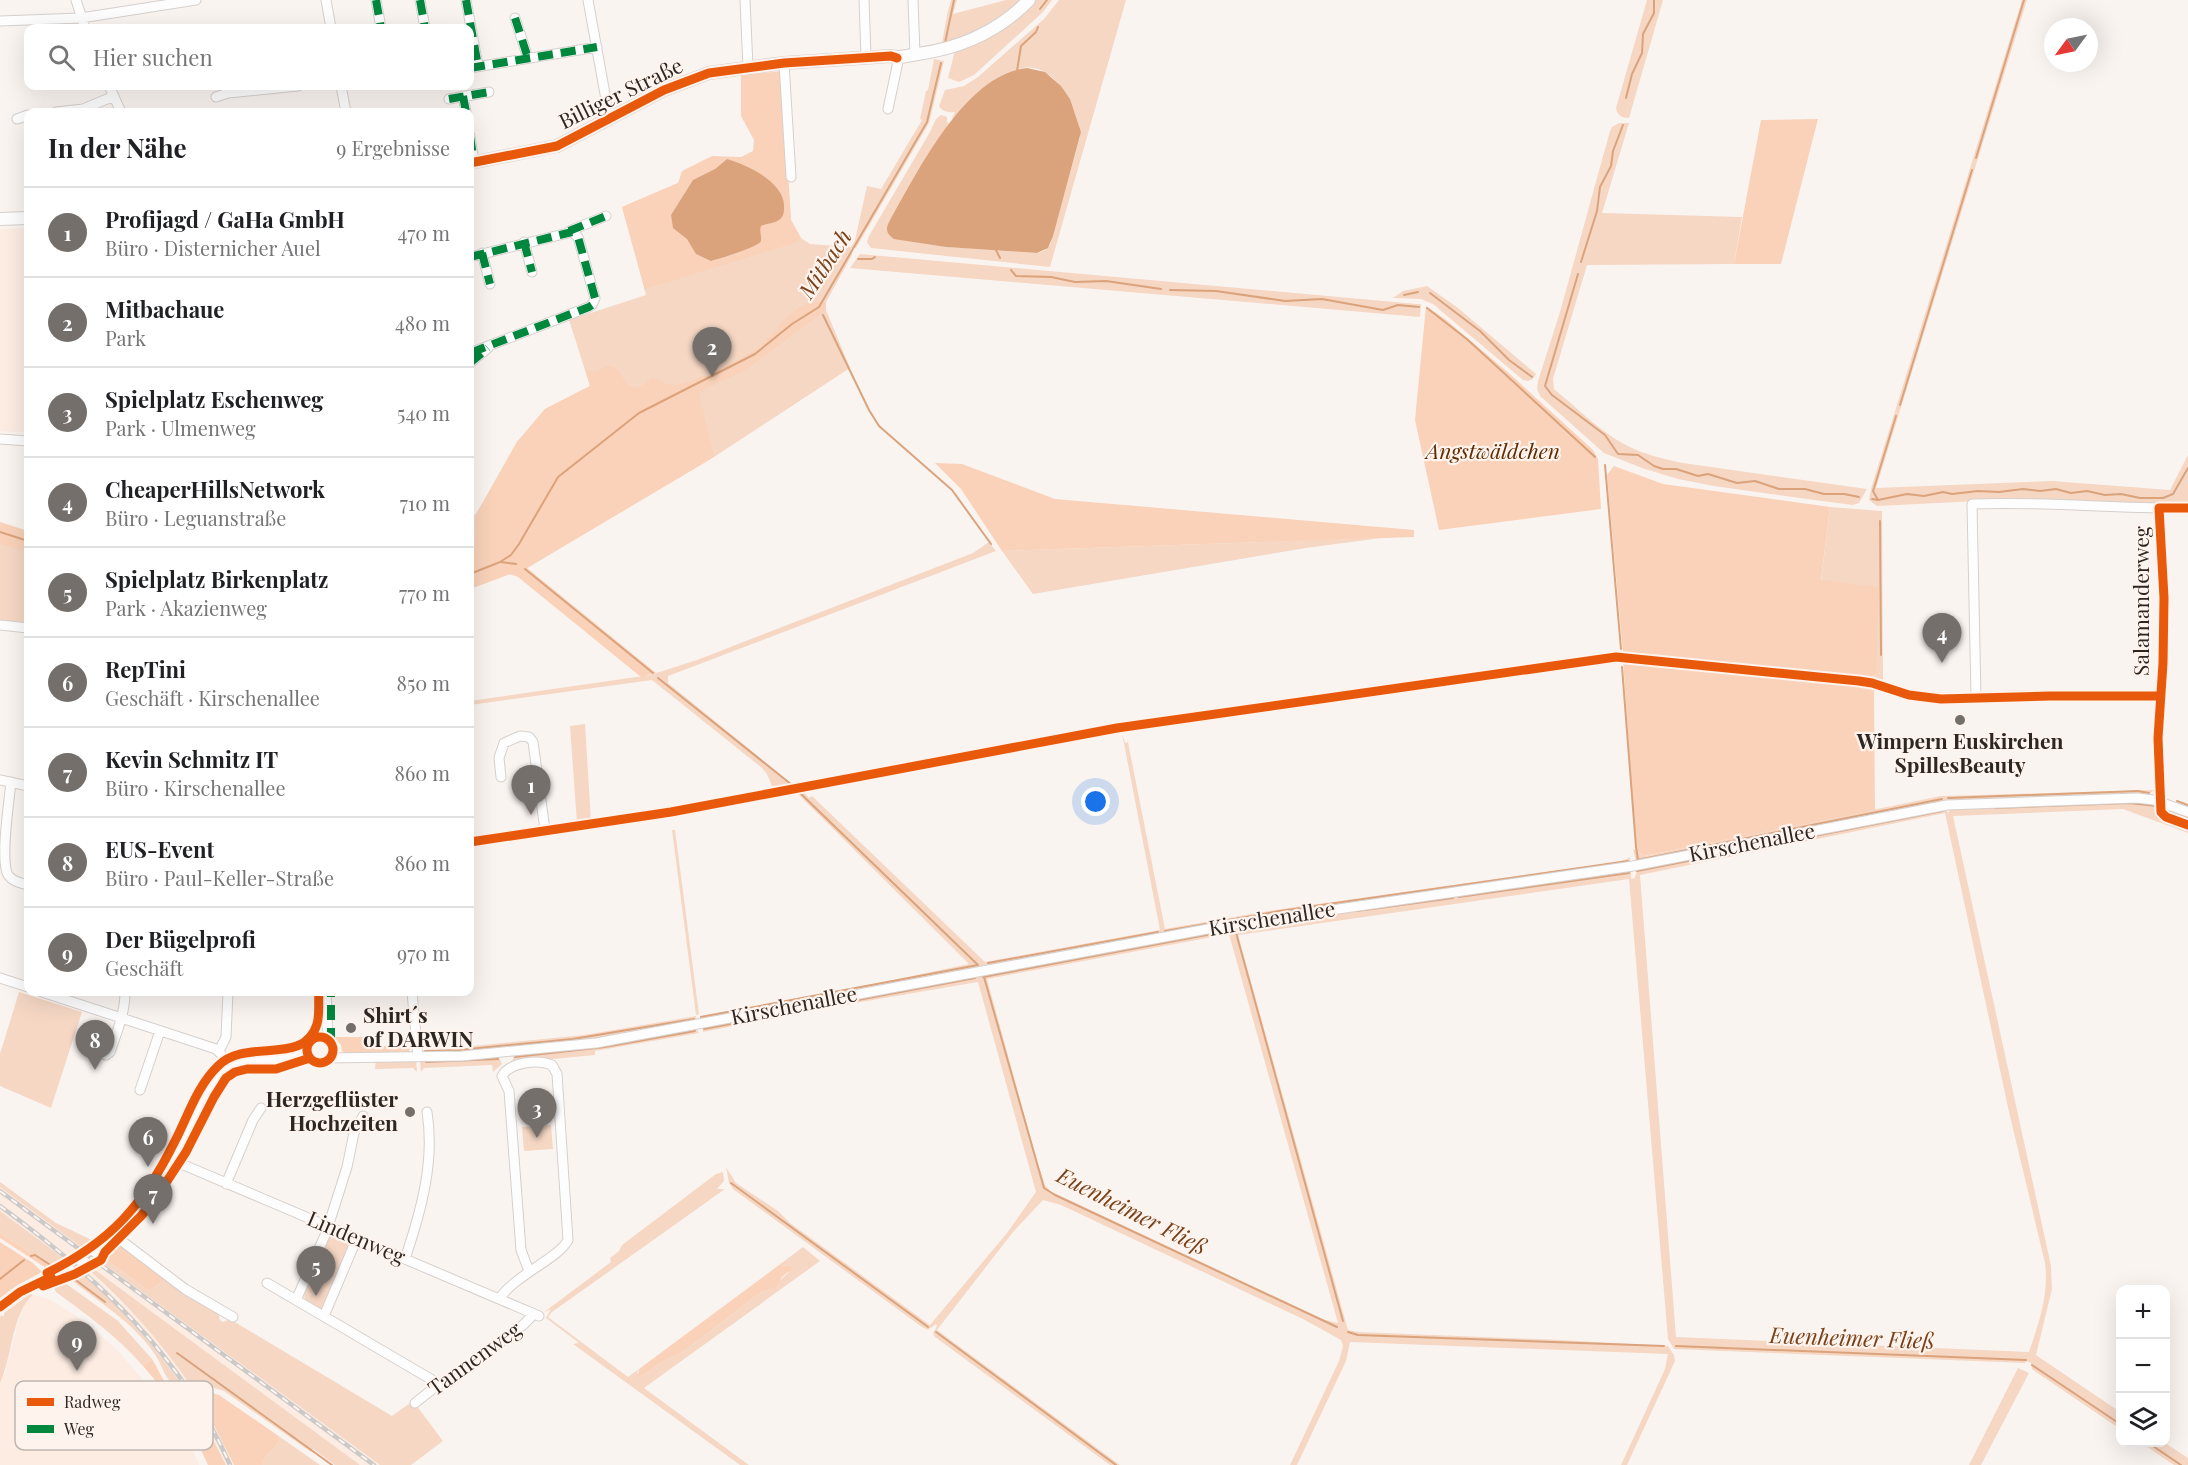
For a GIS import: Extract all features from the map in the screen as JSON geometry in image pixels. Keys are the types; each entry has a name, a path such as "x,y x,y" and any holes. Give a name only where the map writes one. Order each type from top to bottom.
{"street":[{"path":"76,0 83,24"},
{"path":"0,21 81,18 195,0"},
{"path":"326,0 330,24"},
{"path":"376,0 380,24"},
{"path":"420,0 424,24"},
{"path":"466,0 469,24"},
{"path":"588,0 611,118"},
{"path":"745,0 748,67"},
{"path":"864,0 866,57"},
{"path":"913,0 915,54"},
{"name":"Billiger Straße","path":"474,163 557,146 679,83 710,73 784,63 899,57 950,48 977,38 1012,16 1029,0"},
{"path":"515,18 528,58"},
{"path":"474,67 597,47"},
{"path":"888,109 899,57"},
{"path":"784,63 791,177"},
{"path":"111,90 119,108"},
{"path":"216,97 228,93 258,90"},
{"path":"342,90 345,108"},
{"path":"449,99 489,92"},
{"path":"85,108 114,96"},
{"path":"463,96 465,108"},
{"path":"18,119 24,117"},
{"path":"474,256 569,231 606,216"},
{"path":"0,219 24,218"},
{"path":"474,352 592,304 595,295 578,237 574,232 569,231"},
{"path":"524,242 532,272"},
{"path":"482,253 490,284"},
{"path":"474,360 490,346"},
{"path":"0,439 24,441"},
{"path":"1976,697 1972,504 2031,502 2188,508"},
{"name":"Salamanderweg","path":"2159,508 2164,598 2158,738 2161,802"},
{"path":"0,625 24,628"},
{"path":"1882,686 1900,693 1927,698 2160,696"},
{"path":"474,841 545,830 533,742 529,737 520,736 504,743 499,758 501,777"},
{"path":"0,780 24,785"},
{"path":"11,782 2,861 3,874 24,884"},
{"name":"Kirschenallee","path":"329,1058 481,1054 606,1041 1229,925 1633,866 1947,805 2138,798 2161,802 2188,812"},
{"path":"0,978 24,986"},
{"path":"54,996 219,1051 228,1067"},
{"path":"92,1050 106,1054 111,1052 122,1018 125,996"},
{"path":"219,1051 226,1037 228,996"},
{"path":"309,1053 319,1062 329,1058 332,1053 326,996"},
{"path":"412,996 418,1057"},
{"path":"309,1053 310,1042 317,1038 326,1010"},
{"path":"140,1090 160,1030"},
{"path":"317,1038 330,1044"},
{"name":"Kirschenallee","path":"330,1044 344,1054 355,1058"},
{"path":"0,1307 20,1292 85,1260 114,1235 144,1204 172,1160 214,1079 228,1067 244,1063 294,1061 309,1053"},
{"path":"499,1299 510,1286 565,1245 568,1240 556,1070 552,1065 544,1063 515,1065 502,1076 508,1091 520,1250 529,1271"},
{"path":"226,1184 253,1120 261,1108"},
{"path":"405,1258 420,1212 427,1176 430,1129 427,1112"},
{"path":"296,1300 328,1226 347,1167 354,1133 363,1116"},
{"name":"Lindenweg","path":"172,1160 537,1315"},
{"path":"114,1235 185,1289 227,1317"},
{"path":"324,1316 357,1238"},
{"path":"267,1283 439,1384"},
{"name":"Tannenweg","path":"415,1403 439,1384 447,1383 537,1315"}],"shaded area":[{"path":"951,0 957,0 953,14 1006,0 1023,0 986,27 942,43"},
{"path":"1035,0 1052,0 1043,12 974,75 959,82 948,78 955,51 1028,7"},
{"path":"1059,0 1126,0 1050,267 871,248 867,242 869,236 936,119 941,115 947,117 949,123 889,222 887,231 946,247 1037,253 1044,251 1050,245 1080,137 1078,124 1068,98 1060,86 1050,76 1039,70 1027,68 1012,71 995,80 979,92 951,120 955,112 946,112 939,106 945,90 964,86 978,77 1044,19"},
{"path":"1647,0 1663,0 1629,118 1626,118 1619,114 1616,108"},
{"path":"2022,0 2027,0 1876,488 2052,481 2170,490 2188,455 2188,505 1999,500 1877,506 1869,500"},
{"path":"934,59 944,61 929,123 856,248 851,248 852,255 826,302 826,310 850,368 714,457 527,568 474,588 474,515 517,442 545,409 590,386 569,320 646,295 622,207 730,163 773,166 789,194 791,220 801,238 810,244 851,247 855,240 867,186 881,189 922,120 920,119"},
{"path":"1027,68 1045,72 1061,86 1070,99 1081,132 1048,248 1037,253 946,247 894,239 888,234 889,222 945,129 963,106 983,88 1004,74"},
{"path":"1619,123 1629,123 1602,213 1742,217 1734,264 1587,265 1553,379 1554,389 1606,432 1638,451 1683,463 1867,489 1859,503 1853,505 1714,486 1678,479 1642,468 1604,453 1540,396 1537,389 1538,381 1560,312 1610,131"},
{"path":"727,159 755,171 772,183 783,199 784,212 777,221 761,226 759,243 711,261 696,254 687,239 673,228 671,215 693,180 715,169"},
{"path":"24,228 24,433 0,431 0,229"},
{"path":"860,254 1421,304 1420,317 850,268"},
{"path":"1427,286 1458,308 1536,374 1533,379 1523,380 1433,304 1421,299 1393,298 1403,291"},
{"path":"1830,507 1882,511 1883,683 1864,680 1876,674 1821,581"},
{"path":"0,527 24,535 24,624 0,621"},
{"path":"1381,538 1306,548 1033,594 1002,551"},
{"path":"989,542 996,551 668,676 668,683 796,787 774,791 762,768 652,680 474,704 474,700 650,675 697,660 973,553"},
{"path":"585,724 591,821 577,823 570,726"},
{"path":"1122,733 1125,743 1128,742 1165,929 1275,910 1614,863 1630,857 1630,862 1406,896 700,1021 700,1016 969,964 795,791 802,790 809,798 812,796 985,962 1160,930"},
{"path":"2154,790 2148,795 1961,801 1636,862 1633,849 1645,856 1941,796"},
{"path":"2125,801 2160,804 2160,815 2188,827 2188,833 2123,809 1953,816 2051,1266 2052,1289 2036,1355 2116,1409 2116,1426 2036,1372 2032,1369 2031,1363 2027,1361 2025,1363 1674,1349 1668,1339 1629,879 1238,935 1348,1330 1668,1346 1675,1361 1627,1465 1621,1465 1665,1369 1668,1354 1350,1342 1346,1361 1297,1465 1290,1465 1339,1361 1343,1346 1341,1340 1303,1319 1061,1205 1043,1200 1013,1232 937,1330 1120,1465 1110,1465 935,1337 933,1333 936,1324 928,1330 922,1327 733,1189 729,1183 726,1167 736,1183 778,1211 790,1223 930,1325 1007,1233 1036,1192 978,982 703,1032 703,1027 1227,928 1631,870 1631,879 1635,878 1637,869 1946,809 1948,813 1951,809","holes":["1945,813 2009,1112 2045,1263 2046,1286 2040,1319 2029,1352 1676,1337 1640,875","1229,934 1338,1323 1325,1320 1050,1191 1045,1185 1037,1161 987,979"]},
{"path":"672,830 675,830 699,1014 696,1015"},
{"path":"19,992 24,994 24,996 32,996 82,1012 51,1108 0,1086 0,1054"},
{"path":"696,1016 697,1021 612,1038 473,1052 473,1046 584,1035"},
{"path":"696,1029 699,1033 595,1051 595,1055 512,1063 514,1055"},
{"path":"498,1055 502,1064 493,1072 492,1065 424,1068 421,1072 420,1061"},
{"path":"376,1060 416,1060 417,1072 413,1068 375,1069"},
{"path":"551,1125 553,1149 524,1151 522,1127"},
{"path":"723,1172 724,1181 717,1189 725,1189 548,1317 628,1377 639,1369 637,1373 642,1376 662,1362 683,1352 761,1292 772,1288 789,1272 790,1266 779,1265 803,1247 820,1261 644,1388 749,1465 740,1465 573,1344 579,1343 546,1318 551,1309 543,1313 611,1262 610,1258 619,1251 622,1245 716,1174"},
{"path":"0,1182 56,1223 96,1242 84,1249 0,1187"},
{"path":"0,1187 84,1249 66,1260 19,1226 0,1211"},
{"path":"0,1211 66,1260 54,1268 0,1233"},
{"path":"330,1234 350,1242 351,1245 322,1309 318,1309 305,1301 304,1294"},
{"path":"104,1258 149,1291 167,1278 218,1312 223,1322 233,1321 392,1416 413,1401 443,1441 411,1465 380,1465 101,1262"},
{"path":"101,1262 380,1465 360,1465 91,1267"},
{"path":"91,1267 360,1465 335,1465 313,1449 311,1452 224,1391 213,1388 213,1381 187,1381 143,1324 88,1269"},
{"path":"88,1269 139,1320 170,1356 188,1381 178,1381 123,1312 81,1273"},
{"path":"81,1273 109,1299 136,1327 179,1381 168,1379 154,1353 136,1331 69,1278"},
{"path":"61,1280 118,1321 152,1359 143,1366 112,1335 56,1292 52,1284"},
{"path":"30,1294 33,1295 26,1303 16,1324 0,1383 0,1317 2,1315 4,1317 4,1313"},
{"path":"33,1295 47,1298 95,1330 120,1353 144,1381 15,1381 15,1450 193,1450 199,1465 0,1465 0,1383 22,1308"},
{"path":"2018,1368 2029,1373 1981,1465 1969,1465"},
{"path":"213,1424 234,1465 226,1465 213,1440"},
{"path":"280,1437 320,1465 262,1465 262,1461 276,1446"},
{"path":"2170,1446 2188,1458 2188,1465 2174,1465 2147,1447"}],"green space":[{"path":"782,71 791,220 801,238 795,243 645,289 622,207 678,183 682,171 712,156 741,157 753,151 754,140 741,116 741,75","holes":["727,159 758,173 776,188 782,197 784,207 782,218 760,226 761,241 746,250 713,262 696,254 687,239 673,228 671,215 693,180 715,169"]},
{"path":"1818,119 1781,264 1734,264 1761,120"},
{"path":"826,302 826,310 744,371 704,389 699,395 714,457 527,568 656,673 641,677 518,577 509,574 474,587 476,515 517,442 545,409 590,386 585,368 593,372 611,366 631,387 636,388 653,377 668,384 682,384 719,369 755,350 785,319 806,304"},
{"name":"Angstwäldchen","path":"1426,306 1445,319 1511,375 1593,450 1598,459 1601,509 1439,530 1415,420"},
{"path":"935,463 962,464 1055,499 1414,530 1414,537 1002,551 961,489"},
{"path":"1614,466 1663,484 1830,507 1821,580 1879,587 1876,674 1864,680 1623,654 1607,475"},
{"path":"0,522 24,530 24,551 0,544"},
{"path":"1623,660 1864,685 1874,688 1875,810 1644,856 1636,850"},
{"path":"334,1037 375,1037 376,1046 410,1046 412,1044 408,1054 347,1054 342,1051 341,1045"},
{"path":"0,1233 54,1268 46,1268 0,1238"},
{"path":"0,1242 33,1263 42,1272 0,1298"},
{"path":"117,1242 167,1278 149,1291 104,1258"},
{"path":"779,1265 790,1266 792,1269 782,1277 776,1287 761,1292 683,1352 662,1362 642,1376 638,1375 639,1369"},
{"path":"152,1359 165,1381 155,1381 143,1366"},
{"path":"213,1393 219,1395 280,1437 276,1446 262,1461 262,1465 234,1465 213,1424"},
{"path":"213,1440 226,1465 208,1465 201,1450 213,1450"}],"waterway":[{"name":"Mitbach","path":"945,43 954,0"},
{"path":"1040,9 1047,0"},
{"path":"1626,98 1632,74 1642,53 1643,34 1654,13 1654,0"},
{"path":"1976,158 2024,0"},
{"path":"1017,71 1021,46 1036,32 1038,27"},
{"name":"Mitbach","path":"474,572 511,555 558,477 639,413 755,354 792,324 819,307 927,122 941,63"},
{"path":"1581,262 1597,211 1600,187 1611,166 1613,151 1623,125"},
{"path":"1900,405 1972,170"},
{"path":"995,248 1000,258"},
{"path":"858,259 875,257"},
{"path":"1011,270 1016,276 1051,277 1075,282 1106,281 1161,289"},
{"path":"1578,274 1545,386 1552,395 1605,435 1618,454 1638,455 1663,469 1676,469 1698,476 1708,474 1737,483 1755,481 1779,489 1805,489 1824,494 1859,497"},
{"path":"1170,290 1216,291 1285,301 1322,299 1383,310 1398,305 1419,307"},
{"path":"1404,295 1418,292"},
{"path":"1430,293 1480,331 1509,360 1532,377"},
{"path":"1427,308 1468,340 1595,457"},
{"path":"823,315 879,426 952,490 991,544"},
{"path":"1878,500 1873,491 1896,416"},
{"path":"1605,465 1621,649"},
{"path":"1872,499 1878,500 1907,494 1924,496 1943,492 1952,494 2023,489 2040,491 2056,489 2071,493 2087,491 2105,495 2121,494 2140,498 2163,498 2173,494 2188,468"},
{"path":"1880,521 1881,655"},
{"name":"Mitbach","path":"0,532 24,540"},
{"name":"Euenheimer Fließ","path":"501,562 516,564"},
{"name":"Euenheimer Fließ","path":"525,569 653,673"},
{"path":"1622,667 1638,860"},
{"name":"Euenheimer Fließ","path":"658,678 792,785"},
{"path":"1948,798 2138,791 2149,793"},
{"path":"701,1017 978,965 799,792"},
{"path":"1637,860 1942,799"},
{"path":"2177,801 2188,805"},
{"path":"1995,808 2129,803 2157,806"},
{"path":"2165,809 2188,818"},
{"path":"1637,871 1942,811"},
{"path":"1165,931 1280,911 1628,861"},
{"path":"1459,897 1629,873"},
{"path":"1357,911 1453,898"},
{"path":"1245,927 1235,929 1343,1321"},
{"path":"983,977 1228,931"},
{"path":"988,963 1158,932"},
{"name":"Euenheimer Fließ","path":"984,977 1044,1188 1337,1327"},
{"path":"704,1029 975,978"},
{"path":"425,1051 573,1039 694,1019"},
{"path":"515,1057 605,1047 695,1031"},
{"path":"426,1062 498,1059"},
{"path":"731,1183 928,1327"},
{"path":"31,1256 35,1255 52,1266"},
{"path":"0,1279 24,1260"},
{"path":"73,1278 105,1302"},
{"path":"936,1332 1116,1465"},
{"name":"Euenheimer Fließ","path":"1348,1332 1358,1335 1664,1346"},
{"name":"Euenheimer Fließ","path":"1676,1346 2026,1360"},
{"path":"177,1353 332,1465"},
{"name":"Euenheimer Fließ","path":"2032,1365 2116,1421"},
{"name":"Euenheimer Fließ","path":"2154,1447 2181,1465"}],"railway":[{"path":"0,1191 374,1465"},
{"path":"0,1206 35,1232 102,1289 133,1320 182,1381"},
{"path":"213,1431 230,1465"}],"marked path":[{"path":"376,0 380,24"},
{"path":"420,0 424,24"},
{"path":"466,0 470,24"},
{"path":"515,18 528,58"},
{"path":"474,44 478,66"},
{"path":"474,67 597,47"},
{"path":"449,99 489,92"},
{"path":"463,96 465,108"},
{"path":"569,231 606,216"},
{"path":"474,256 572,232 578,237 595,298 589,307 474,351"},
{"path":"524,242 532,272"},
{"path":"482,253 490,284"},
{"path":"474,360 488,348"},
{"path":"331,996 331,1043"}],"cycle path":[{"path":"474,162 557,146 664,90 709,73 784,63 891,56 897,58"},
{"path":"2188,508 2159,508 2164,598 2158,738 2161,812 2166,817 2188,825"},
{"path":"474,841 671,812 1117,728 1616,657 1859,681 1909,695 1941,699 2160,696"},
{"path":"0,1307 20,1292 51,1277 47,1273 90,1248 123,1219 151,1184 204,1083 218,1066 244,1053 288,1049 300,1045 310,1037 318,1020 319,996"},
{"path":"320,1037 329,1041 333,1050 329,1059 320,1063 311,1059 307,1050 311,1041 320,1037"},
{"path":"43,1286 75,1274 101,1260 105,1252 141,1216 156,1198 186,1152 226,1078 235,1072 247,1069 276,1069 310,1058"}],"place":[{"name":"Mitbachaue","path":"712,377"},
{"name":"CheaperHillsNetwork","path":"1942,663"},
{"name":"Wimpern Euskirchen SpillesBeauty","path":"1960,720"},
{"name":"Profijagd / GaHa GmbH","path":"531,815"},
{"name":"Shirt´s of DARWIN","path":"351,1028"},
{"name":"EUS-Event","path":"95,1070"},
{"name":"Herzgeflüster Hochzeiten","path":"410,1112"},
{"name":"Spielplatz Eschenweg","path":"537,1138"},
{"name":"RepTini","path":"148,1167"},
{"name":"Kevin Schmitz IT","path":"153,1224"},
{"name":"Spielplatz Birkenplatz","path":"316,1296"},
{"name":"Der Bügelprofi","path":"77,1371"}]}
